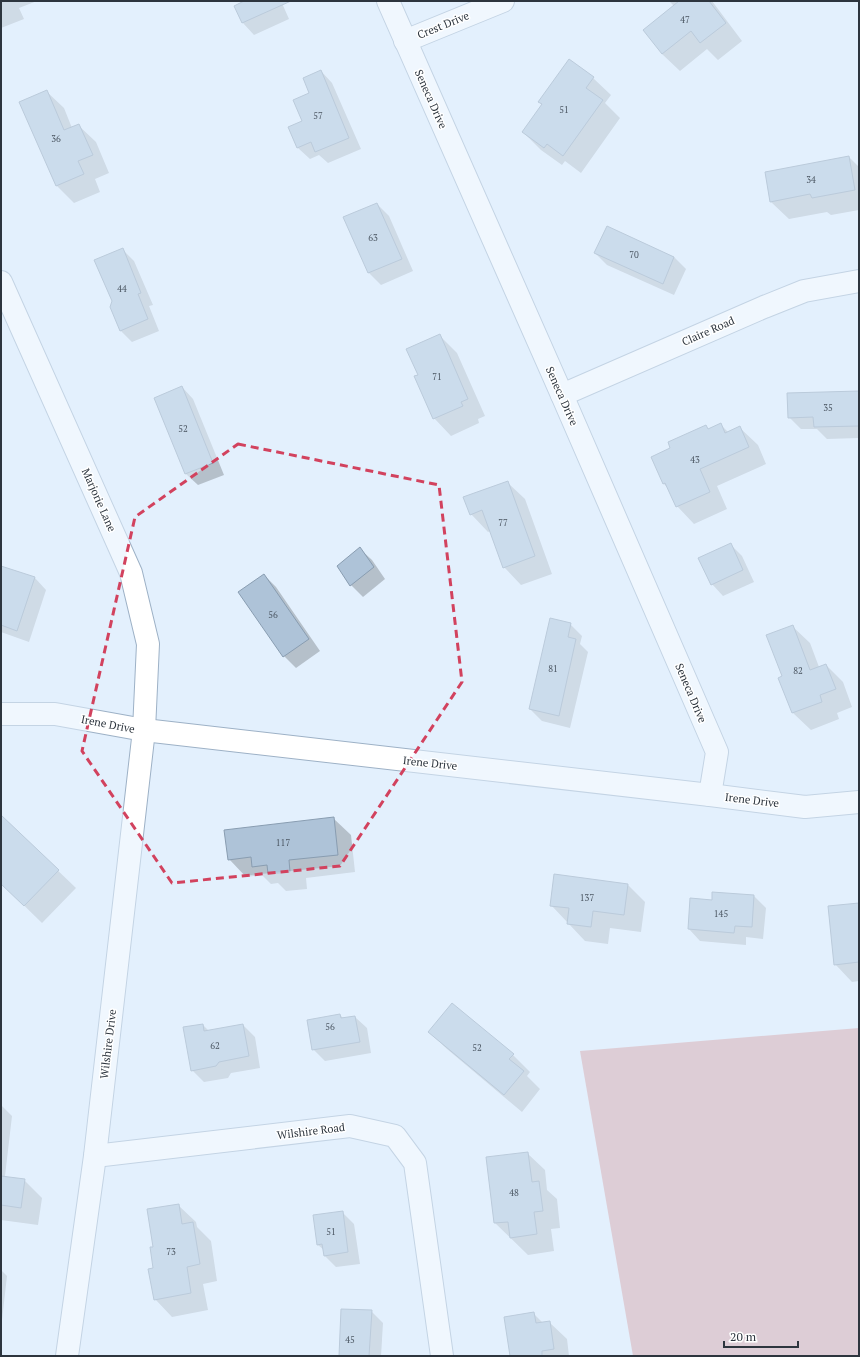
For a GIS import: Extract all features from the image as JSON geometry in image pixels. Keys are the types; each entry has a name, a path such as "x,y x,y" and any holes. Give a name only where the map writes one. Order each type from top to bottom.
{"street":[{"name":"Seneca Drive","path":"388,1 562,395 717,752 710,795"},
{"name":"Crest Drive","path":"405,41 503,1"},
{"name":"Claire Road","path":"562,395 804,291 859,281"},
{"name":"Marjorie Lane","path":"1,282 131,572 148,644 144,730"},
{"name":"Irene Drive","path":"1,714 56,714 144,730 805,807 859,802"},
{"name":"Wilshire Drive","path":"67,1356 95,1156 144,730"},
{"name":"Wilshire Road","path":"95,1156 350,1126 395,1136 415,1163 442,1356"}],"highlighted area":[{"path":"238,444 439,485 462,682 340,866 172,883 82,751 135,517"}],"shaded area":[{"path":"859,1028 859,1356 633,1356 580,1051"}],"building":[{"path":"244,1 291,1 242,23 234,6"},
{"path":"679,1 709,1 726,23 700,43 691,31 662,54 643,30"},
{"path":"569,59 594,77 586,88 603,100 563,156 547,144 544,148 522,132 542,104 538,102"},
{"path":"321,70 349,138 315,152 311,142 297,148 288,127 302,121 293,100 309,93 303,78"},
{"path":"47,90 64,130 79,124 93,155 78,161 84,174 56,186 19,102"},
{"path":"849,156 855,190 812,198 810,194 770,202 765,172"},
{"path":"377,203 402,259 368,273 343,217"},
{"path":"607,226 674,257 663,284 594,253"},
{"path":"123,248 141,293 138,294 148,319 120,331 110,307 112,301 94,260"},
{"path":"440,334 468,399 461,402 463,406 433,419 414,376 418,375 406,349"},
{"path":"182,386 213,463 185,474 154,398"},
{"path":"859,391 859,426 814,427 813,417 788,418 787,393"},
{"path":"721,423 725,433 740,426 749,447 700,469 710,492 676,507 665,483 663,484 651,457 670,448 668,442 706,425 708,429"},
{"path":"508,481 535,556 503,568 482,510 470,515 463,497"},
{"path":"731,543 743,570 711,585 698,558"},
{"path":"360,547 374,567 350,586 337,566"},
{"path":"1,566 35,577 17,631 1,625"},
{"path":"264,574 309,639 283,657 238,592"},
{"path":"550,618 571,623 568,637 576,639 559,716 529,709"},
{"path":"793,625 810,670 826,664 836,689 820,695 822,702 792,713 778,678 782,676 766,635"},
{"path":"1,815 59,870 24,906 1,884"},
{"path":"334,817 338,855 289,860 290,872 268,874 267,865 252,867 251,857 228,860 224,830"},
{"path":"554,874 628,884 624,915 593,911 591,927 567,924 569,908 550,906"},
{"path":"712,892 754,895 752,927 735,926 734,933 688,929 690,898 712,900"},
{"path":"859,903 859,962 834,965 828,906"},
{"path":"452,1003 514,1054 509,1059 524,1071 504,1095 428,1032"},
{"path":"340,1014 341,1018 355,1016 360,1042 312,1050 307,1020"},
{"path":"203,1024 204,1031 243,1024 249,1056 219,1062 216,1066 191,1071 183,1027"},
{"path":"528,1152 532,1182 539,1181 543,1211 534,1212 537,1234 510,1238 508,1222 494,1223 486,1157"},
{"path":"1,1176 25,1179 21,1208 1,1205"},
{"path":"179,1204 182,1224 193,1222 200,1264 187,1267 191,1293 154,1300 148,1269 153,1268 150,1247 153,1247 147,1209"},
{"path":"343,1211 348,1252 324,1256 322,1244 317,1245 313,1215"},
{"path":"341,1309 372,1310 369,1356 339,1356"},
{"path":"534,1312 536,1323 550,1321 554,1349 542,1351 542,1356 510,1356 504,1317"}]}
